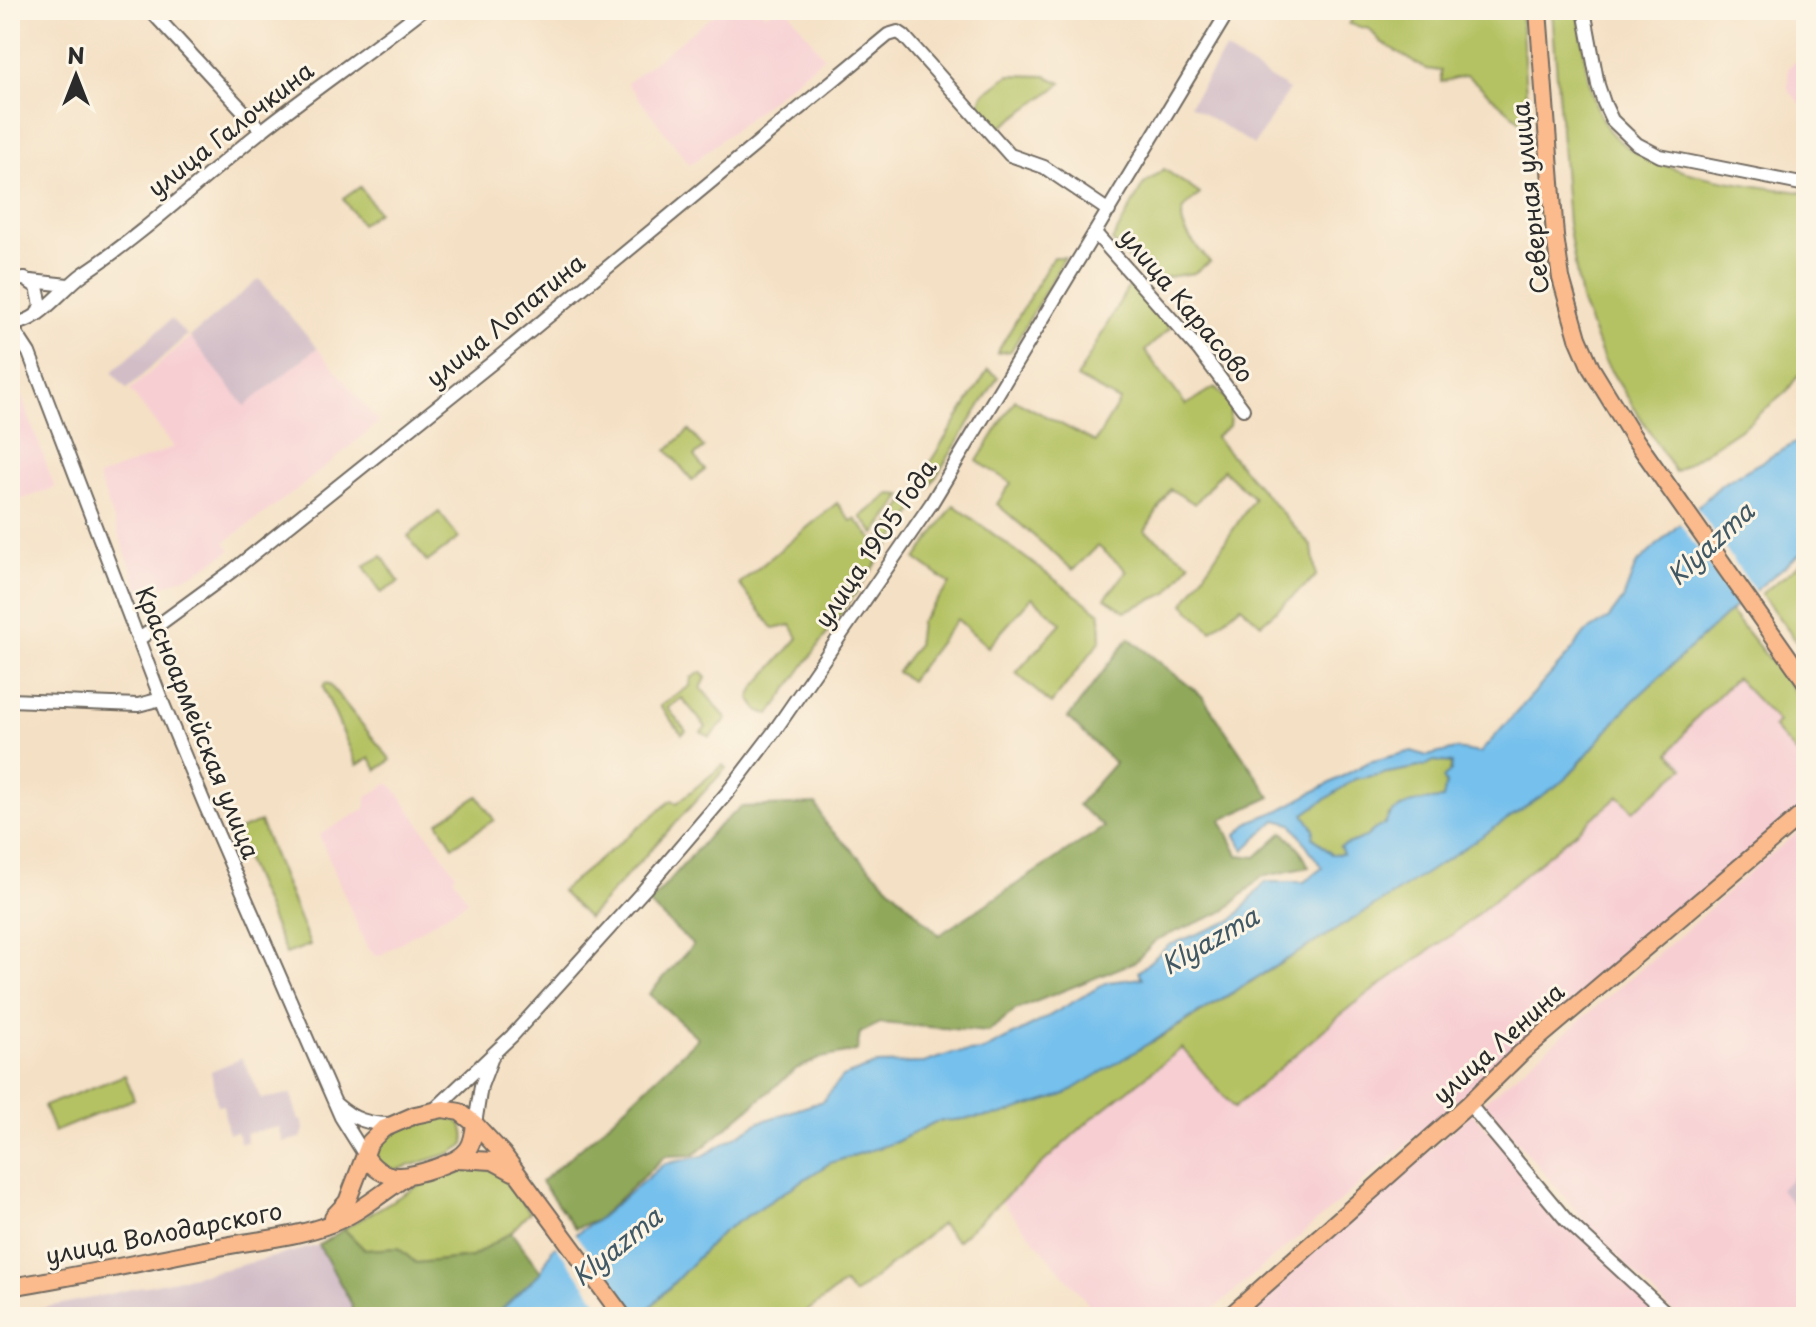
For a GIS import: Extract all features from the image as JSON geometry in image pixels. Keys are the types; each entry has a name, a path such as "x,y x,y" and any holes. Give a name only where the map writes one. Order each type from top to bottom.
{"main road":[{"name":"Северная улица","path":"1538,10 1561,278 1569,310 1591,368 1624,422 1806,682"},
{"name":"улица Ленина","path":"1229,1317 1469,1104 1521,1053 1806,811"},
{"path":"325,1225 347,1202 370,1142 378,1133 391,1124 434,1110 454,1110 475,1124 496,1145 623,1317"},
{"path":"458,1159 471,1143 475,1124"},
{"path":"366,1157 379,1172 406,1177"},
{"path":"458,1159 493,1161 514,1173"},
{"name":"улица Володарского","path":"10,1287 80,1276 218,1247 249,1244 336,1222 406,1177 458,1159"}],"street":[{"path":"150,10 262,131"},
{"name":"улица Галочкина","path":"34,317 68,285 262,131 422,10"},
{"name":"улица 1905 Года","path":"434,1110 493,1054 702,823 773,733 931,504 1229,10"},
{"path":"1584,10 1604,103 1612,120 1637,144 1660,156 1806,185"},
{"name":"улица Лопатина","path":"138,640 232,571 492,363 888,35 898,32 904,36 1010,155 1044,167 1109,211"},
{"name":"улица Карасово","path":"1095,233 1199,350 1243,409"},
{"path":"12,277 68,285"},
{"path":"29,353 34,317 41,305 41,296 30,281"},
{"path":"29,353 10,324 34,317"},
{"name":"Красноармейская улица","path":"29,353 161,699 294,1014 346,1128 366,1157"},
{"path":"10,700 138,705 161,699"},
{"path":"475,1124 483,1080 493,1054"},
{"path":"336,1104 366,1123 391,1124"},
{"path":"1469,1104 1567,1221 1671,1317"}],"shaded area":[{"path":"720,10 761,10 765,15 773,10 788,10 824,57 690,165 627,83"},
{"path":"1225,50 1289,90 1254,145 1190,105"},
{"path":"1806,51 1806,109 1788,90 1788,68"},
{"path":"259,279 317,348 245,406 190,337"},
{"path":"171,319 187,335 127,389 112,372"},
{"path":"190,337 245,406 317,348 378,421 304,484 225,542 231,550 197,572 141,595 98,477 174,447 130,390"},
{"path":"10,365 55,488 10,503"},
{"path":"1736,678 1778,722 1773,727 1806,764 1806,804 1204,1317 1100,1317 1001,1201 1091,1119 1182,1048 1234,1107 1351,1006 1457,931 1670,754 1694,720"},
{"path":"387,784 392,785 456,874 453,877 468,901 377,957 367,948 319,835 365,809 367,797"},
{"path":"1806,826 1806,1317 1677,1317 1598,1236 1484,1102"},
{"path":"242,1058 261,1099 291,1094 298,1118 303,1122 301,1138 283,1142 279,1127 246,1133 247,1142 240,1143 237,1132 228,1133 223,1105 217,1105 211,1071"},
{"path":"1472,1113 1660,1317 1240,1317 1327,1241"},
{"path":"1806,1166 1806,1219 1780,1189"},
{"path":"319,1245 352,1305 351,1317 10,1317 222,1270"}],"green space":[{"path":"1359,10 1521,10 1528,128 1467,75 1441,82 1441,71 1426,69 1381,42 1369,29 1349,24"},
{"path":"1552,10 1578,10 1593,96 1604,123 1619,141 1640,155 1666,166 1726,181 1806,193 1806,365 1786,392 1746,425 1675,472 1604,360 1581,300 1568,224"},
{"path":"1009,75 1046,76 1062,83 995,132 977,112 983,94"},
{"path":"1164,169 1200,194 1185,208 1182,222 1189,237 1210,262 1194,273 1147,280 1112,241 1143,185"},
{"path":"360,187 378,212 361,224 343,199"},
{"path":"1053,257 1065,257 1011,351 997,353"},
{"path":"1132,280 1170,328 1145,351 1186,405 1215,387 1231,404 1229,426 1215,437 1312,547 1316,576 1261,624 1241,606 1211,631 1184,604 1254,498 1223,470 1195,504 1170,489 1145,531 1190,563 1168,593 1125,611 1105,598 1127,571 1098,546 1073,570 997,504 1011,483 977,461 1015,400 1095,442 1120,401 1077,378"},
{"path":"988,370 998,377 929,488 917,483"},
{"path":"689,430 704,448 694,456 705,470 692,480 667,450"},
{"path":"890,494 903,495 875,534 861,517"},
{"path":"906,499 915,509 770,714 759,712 750,698 755,687 798,638 791,625 774,629 739,584 837,503 851,521 855,519 878,545"},
{"path":"954,505 1100,613 1101,640 1051,704 1016,673 1061,623 1032,597 988,647 957,619 910,681 897,672 917,645 920,622 950,584 916,559"},
{"path":"439,512 459,538 427,562 408,536"},
{"path":"382,556 399,582 381,593 364,566"},
{"path":"1804,561 1802,622 1806,628 1806,654 1761,594"},
{"path":"1730,611 1791,686 1806,711 1806,764 1773,727 1778,722 1736,678 1694,720 1670,753 1684,768 1633,811 1619,796 1457,931 1351,1006 1234,1108 1182,1048 1091,1119 957,1241 941,1224 854,1295 844,1284 799,1317 641,1317 722,1232 830,1163 896,1142 935,1122 1001,1115 1156,1040 1394,894 1565,780 1629,705"},
{"path":"1129,638 1202,696 1271,797 1221,820 1238,855 1256,857 1283,832 1300,849 1309,867 1261,877 1225,911 1156,940 1135,962 1015,1010 988,1032 880,1023 860,1033 857,1051 821,1058 796,1069 694,1155 665,1156 596,1221 575,1228 541,1182 598,1133 698,1038 649,994 693,945 649,904 713,831 741,807 816,804 826,825 939,935 1104,827 1078,805 1115,763 1068,718"},
{"path":"701,672 706,678 701,688 727,719 710,737 701,732 706,727 682,698 668,708 686,731 682,734 660,706 690,686 691,678"},
{"path":"325,683 391,760 377,770 370,758 357,765 323,687"},
{"path":"1434,760 1452,763 1443,799 1418,802 1389,815 1385,824 1366,837 1340,847 1344,854 1331,854 1313,837 1314,829 1304,814 1355,779 1425,766"},
{"path":"723,765 726,768 588,918 561,891 672,800 677,803"},
{"path":"478,796 494,820 453,846 438,822"},
{"path":"260,822 310,945 286,954 234,832"},
{"path":"125,1075 134,1099 54,1132 44,1106"},
{"path":"439,1117 452,1119 463,1127 464,1145 451,1153 399,1169 391,1170 378,1161 377,1150 388,1135 408,1125"},
{"path":"476,1168 499,1174 530,1212 511,1232 472,1257 416,1263 398,1248 365,1250 344,1229 423,1183"},
{"path":"344,1229 365,1250 398,1248 416,1263 472,1257 511,1232 541,1272 494,1317 351,1317 352,1305 319,1245"}],"water":[{"name":"Klyazma","path":"1806,437 1806,549 1730,611 1629,705 1565,780 1484,835 1394,894 1064,1095 1001,1115 935,1122 896,1142 830,1163 722,1232 641,1317 494,1317 541,1272 553,1248 596,1221 664,1164 703,1156 760,1122 823,1101 842,1077 877,1064 924,1063 953,1053 982,1051 1108,982 1142,978 1138,972 1169,945 1233,920 1265,882 1304,882 1322,868 1292,824 1276,820 1244,850 1236,835 1251,821 1278,811 1369,762 1412,751 1427,756 1456,749 1480,753 1585,633 1609,618 1623,599 1636,565 1722,484","holes":["1434,761 1452,763 1451,771 1443,778 1446,784 1443,799 1402,807 1366,837 1340,847 1343,854 1331,854 1313,837 1314,829 1304,814 1355,779 1425,766"]}],"pier":[{"path":"1695,505 1757,594 1739,609 1678,521"},
{"path":"573,1231 637,1317 609,1317 554,1243"}]}
